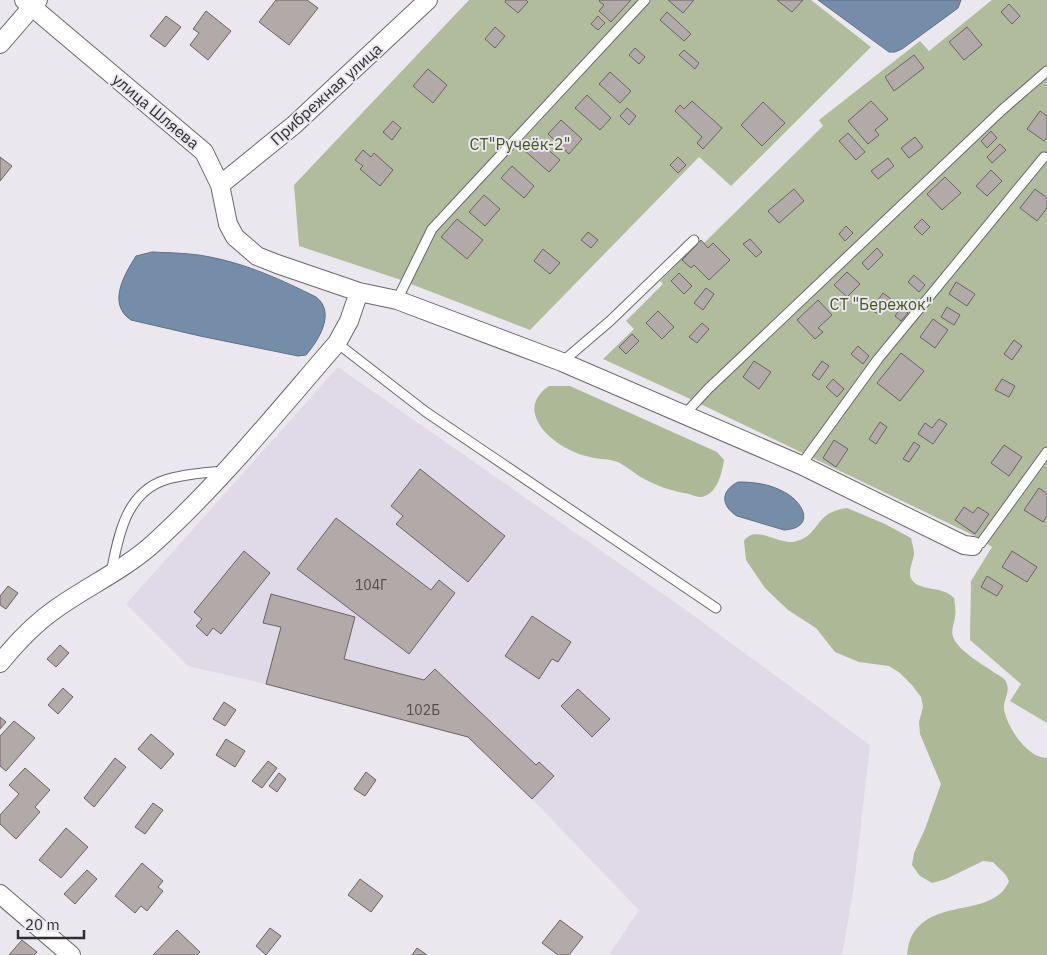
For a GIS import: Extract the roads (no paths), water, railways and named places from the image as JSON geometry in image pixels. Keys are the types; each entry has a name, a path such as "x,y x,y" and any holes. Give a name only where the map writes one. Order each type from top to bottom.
{"street":[{"name":"Прибрежная улица","path":"220,185 294,125 428,0"},
{"name":"улица Шляева","path":"32,2 204,152 220,185 228,224 235,237 257,256 359,292 398,300 562,362 801,465 964,545 973,546"},
{"path":"0,44 32,2"},
{"path":"0,663 20,639 56,608 111,574 154,544 226,471 337,344 349,321 359,292"},
{"path":"0,894 71,955"}],"lane":[{"path":"398,300 432,229 645,0"},
{"path":"684,415 708,389 1002,110 1047,71"},
{"path":"801,465 878,359 1044,157"},
{"path":"562,362 610,321 694,240"},
{"path":"337,344 426,412 716,608"},
{"path":"973,546 981,543 1047,452"},
{"path":"111,574 119,534 127,516 142,493 151,486 165,480 226,471"}],"water":[{"path":"818,0 961,0 958,8 902,49 889,52"},
{"path":"152,252 181,253 224,260 264,273 316,297 322,303 325,310 325,318 316,342 306,355 298,356 131,320 120,306 120,289 136,256"},
{"path":"738,482 768,485 791,496 804,514 800,525 784,530 737,516 728,508 725,499 728,490"}],"park label":[{"name":"СТ\"Ручеёк-2\"","path":"520,144"},
{"name":"СТ \"Бережок\"","path":"881,304"}]}
